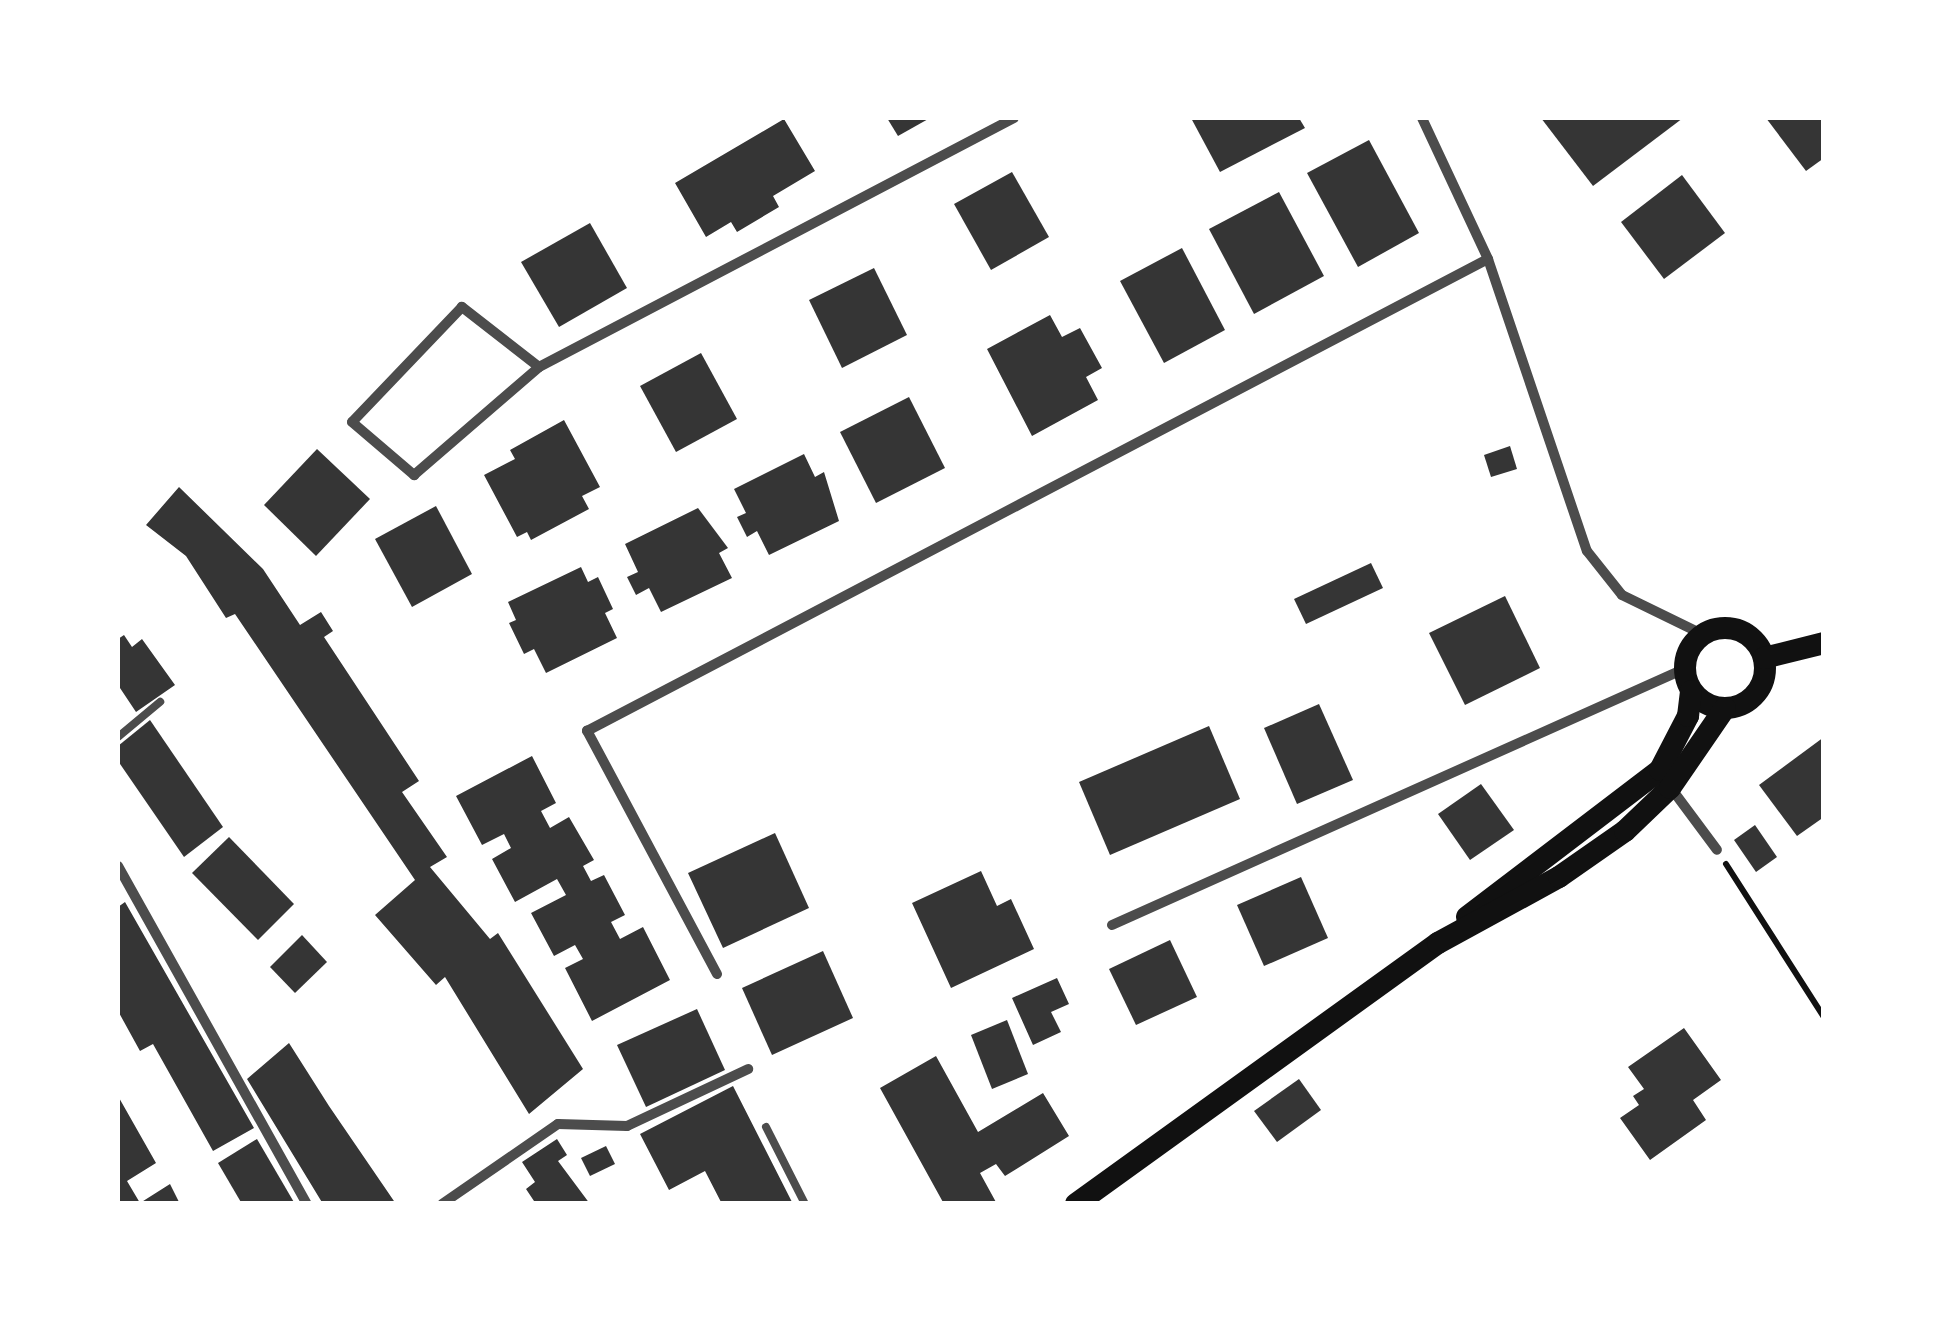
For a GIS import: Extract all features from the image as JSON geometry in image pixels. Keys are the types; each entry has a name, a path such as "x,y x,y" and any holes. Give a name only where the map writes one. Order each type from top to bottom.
{"main road":[{"path":"1664,780 1678,740 1687,680 1702,634 1740,630 1764,658"},
{"path":"1764,658 1824,643"},
{"path":"1076,1204 1438,943 1592,856 1725,708 1755,696 1764,658"},
{"path":"1687,680 1702,702 1725,708"}],"street":[{"path":"539,367 462,306 352,422 414,475 539,367 1014,118"},
{"path":"1422,118 1488,259 1601,576 1622,596 1702,634"},
{"path":"717,974 588,732 1488,259"},
{"path":"1112,925 1687,680"},
{"path":"1664,780 1717,850"},
{"path":"118,866 307,1204"},
{"path":"442,1204 558,1124 626,1126 748,1069"}],"lane":[{"path":"118,737 160,702"},
{"path":"766,1127 806,1204"}],"path":[{"path":"1717,850 1824,1017"}],"building":[{"path":"887,118 930,118 898,136"},
{"path":"1191,118 1299,118 1305,128 1220,172"},
{"path":"1541,118 1683,118 1593,186"},
{"path":"1766,118 1824,118 1824,158 1806,171"},
{"path":"784,119 815,171 773,196 779,207 737,232 731,222 706,237 675,183"},
{"path":"1369,140 1419,233 1358,267 1307,173"},
{"path":"1012,172 1049,237 991,270 954,204"},
{"path":"1682,175 1725,233 1664,279 1621,222"},
{"path":"1279,192 1324,276 1254,314 1209,229"},
{"path":"590,223 627,288 559,327 521,262"},
{"path":"1182,248 1225,330 1164,363 1120,281"},
{"path":"874,268 907,335 842,368 809,300"},
{"path":"1050,315 1062,337 1080,328 1102,368 1086,377 1098,400 1032,436 987,349"},
{"path":"701,353 737,419 676,452 640,386"},
{"path":"909,397 945,468 876,503 840,432"},
{"path":"564,420 600,487 582,496 589,509 531,540 527,532 517,537 484,475 515,459 510,450"},
{"path":"1510,446 1517,469 1491,477 1484,455"},
{"path":"317,449 370,499 316,556 264,505"},
{"path":"804,454 815,477 824,472 839,521 769,555 757,531 747,537 737,517 746,513 734,489"},
{"path":"179,487 263,569 300,625 321,612 333,631 324,637 419,781 402,792 447,857 430,867 490,939 498,933 583,1069 529,1114 445,977 436,985 375,915 415,880 235,614 226,618 186,556 146,525"},
{"path":"436,506 472,574 412,607 375,539"},
{"path":"698,508 728,548 719,553 732,578 661,612 649,588 636,595 627,577 638,572 625,544"},
{"path":"1371,563 1383,588 1306,624 1294,599"},
{"path":"581,567 588,582 598,577 613,609 605,613 617,638 546,673 534,649 524,654 509,623 516,620 508,602"},
{"path":"1505,596 1540,668 1465,705 1429,633"},
{"path":"124,635 132,647 142,639 175,685 136,712 118,685 118,639"},
{"path":"1319,704 1353,780 1297,804 1264,728"},
{"path":"150,720 223,827 184,857 118,761 118,746"},
{"path":"1209,726 1240,799 1110,855 1079,782"},
{"path":"1824,737 1824,817 1797,836 1759,785"},
{"path":"532,756 556,803 541,811 550,828 569,817 594,860 583,866 591,881 604,875 625,915 611,922 620,939 643,927 670,980 592,1021 565,968 583,959 575,945 554,956 531,913 566,895 557,879 515,902 492,859 511,848 504,834 482,845 456,796"},
{"path":"1481,784 1514,830 1470,860 1438,814"},
{"path":"1755,825 1777,857 1756,872 1734,840"},
{"path":"775,833 809,908 723,948 688,873"},
{"path":"229,837 294,904 258,940 192,873"},
{"path":"981,871 997,906 1011,899 1034,949 951,988 912,903"},
{"path":"1301,877 1328,938 1264,966 1237,905"},
{"path":"125,902 254,1128 213,1151 153,1044 140,1051 118,1011 118,907"},
{"path":"302,935 327,962 295,993 270,967"},
{"path":"1170,940 1197,997 1136,1025 1109,969"},
{"path":"823,951 853,1018 772,1055 742,988"},
{"path":"1057,978 1069,1004 1051,1012 1061,1032 1033,1045 1012,998"},
{"path":"697,1009 725,1070 646,1107 617,1045"},
{"path":"1007,1020 1028,1074 992,1089 971,1035"},
{"path":"1684,1028 1721,1080 1693,1100 1706,1120 1650,1160 1620,1118 1639,1105 1633,1096 1644,1089 1628,1067"},
{"path":"289,1043 396,1204 323,1204 247,1079"},
{"path":"936,1056 978,1132 1043,1093 1069,1136 1005,1176 996,1164 980,1173 997,1204 944,1204 880,1088"},
{"path":"1299,1079 1321,1110 1277,1142 1254,1111"},
{"path":"733,1086 793,1204 722,1204 705,1171 669,1190 640,1134"},
{"path":"118,1096 156,1163 127,1181 140,1203 170,1184 180,1204 118,1204"},
{"path":"257,1139 295,1204 242,1204 218,1163"},
{"path":"557,1139 567,1155 558,1161 590,1204 536,1204 526,1189 535,1182 522,1162"},
{"path":"606,1146 615,1164 590,1176 581,1158"}]}
